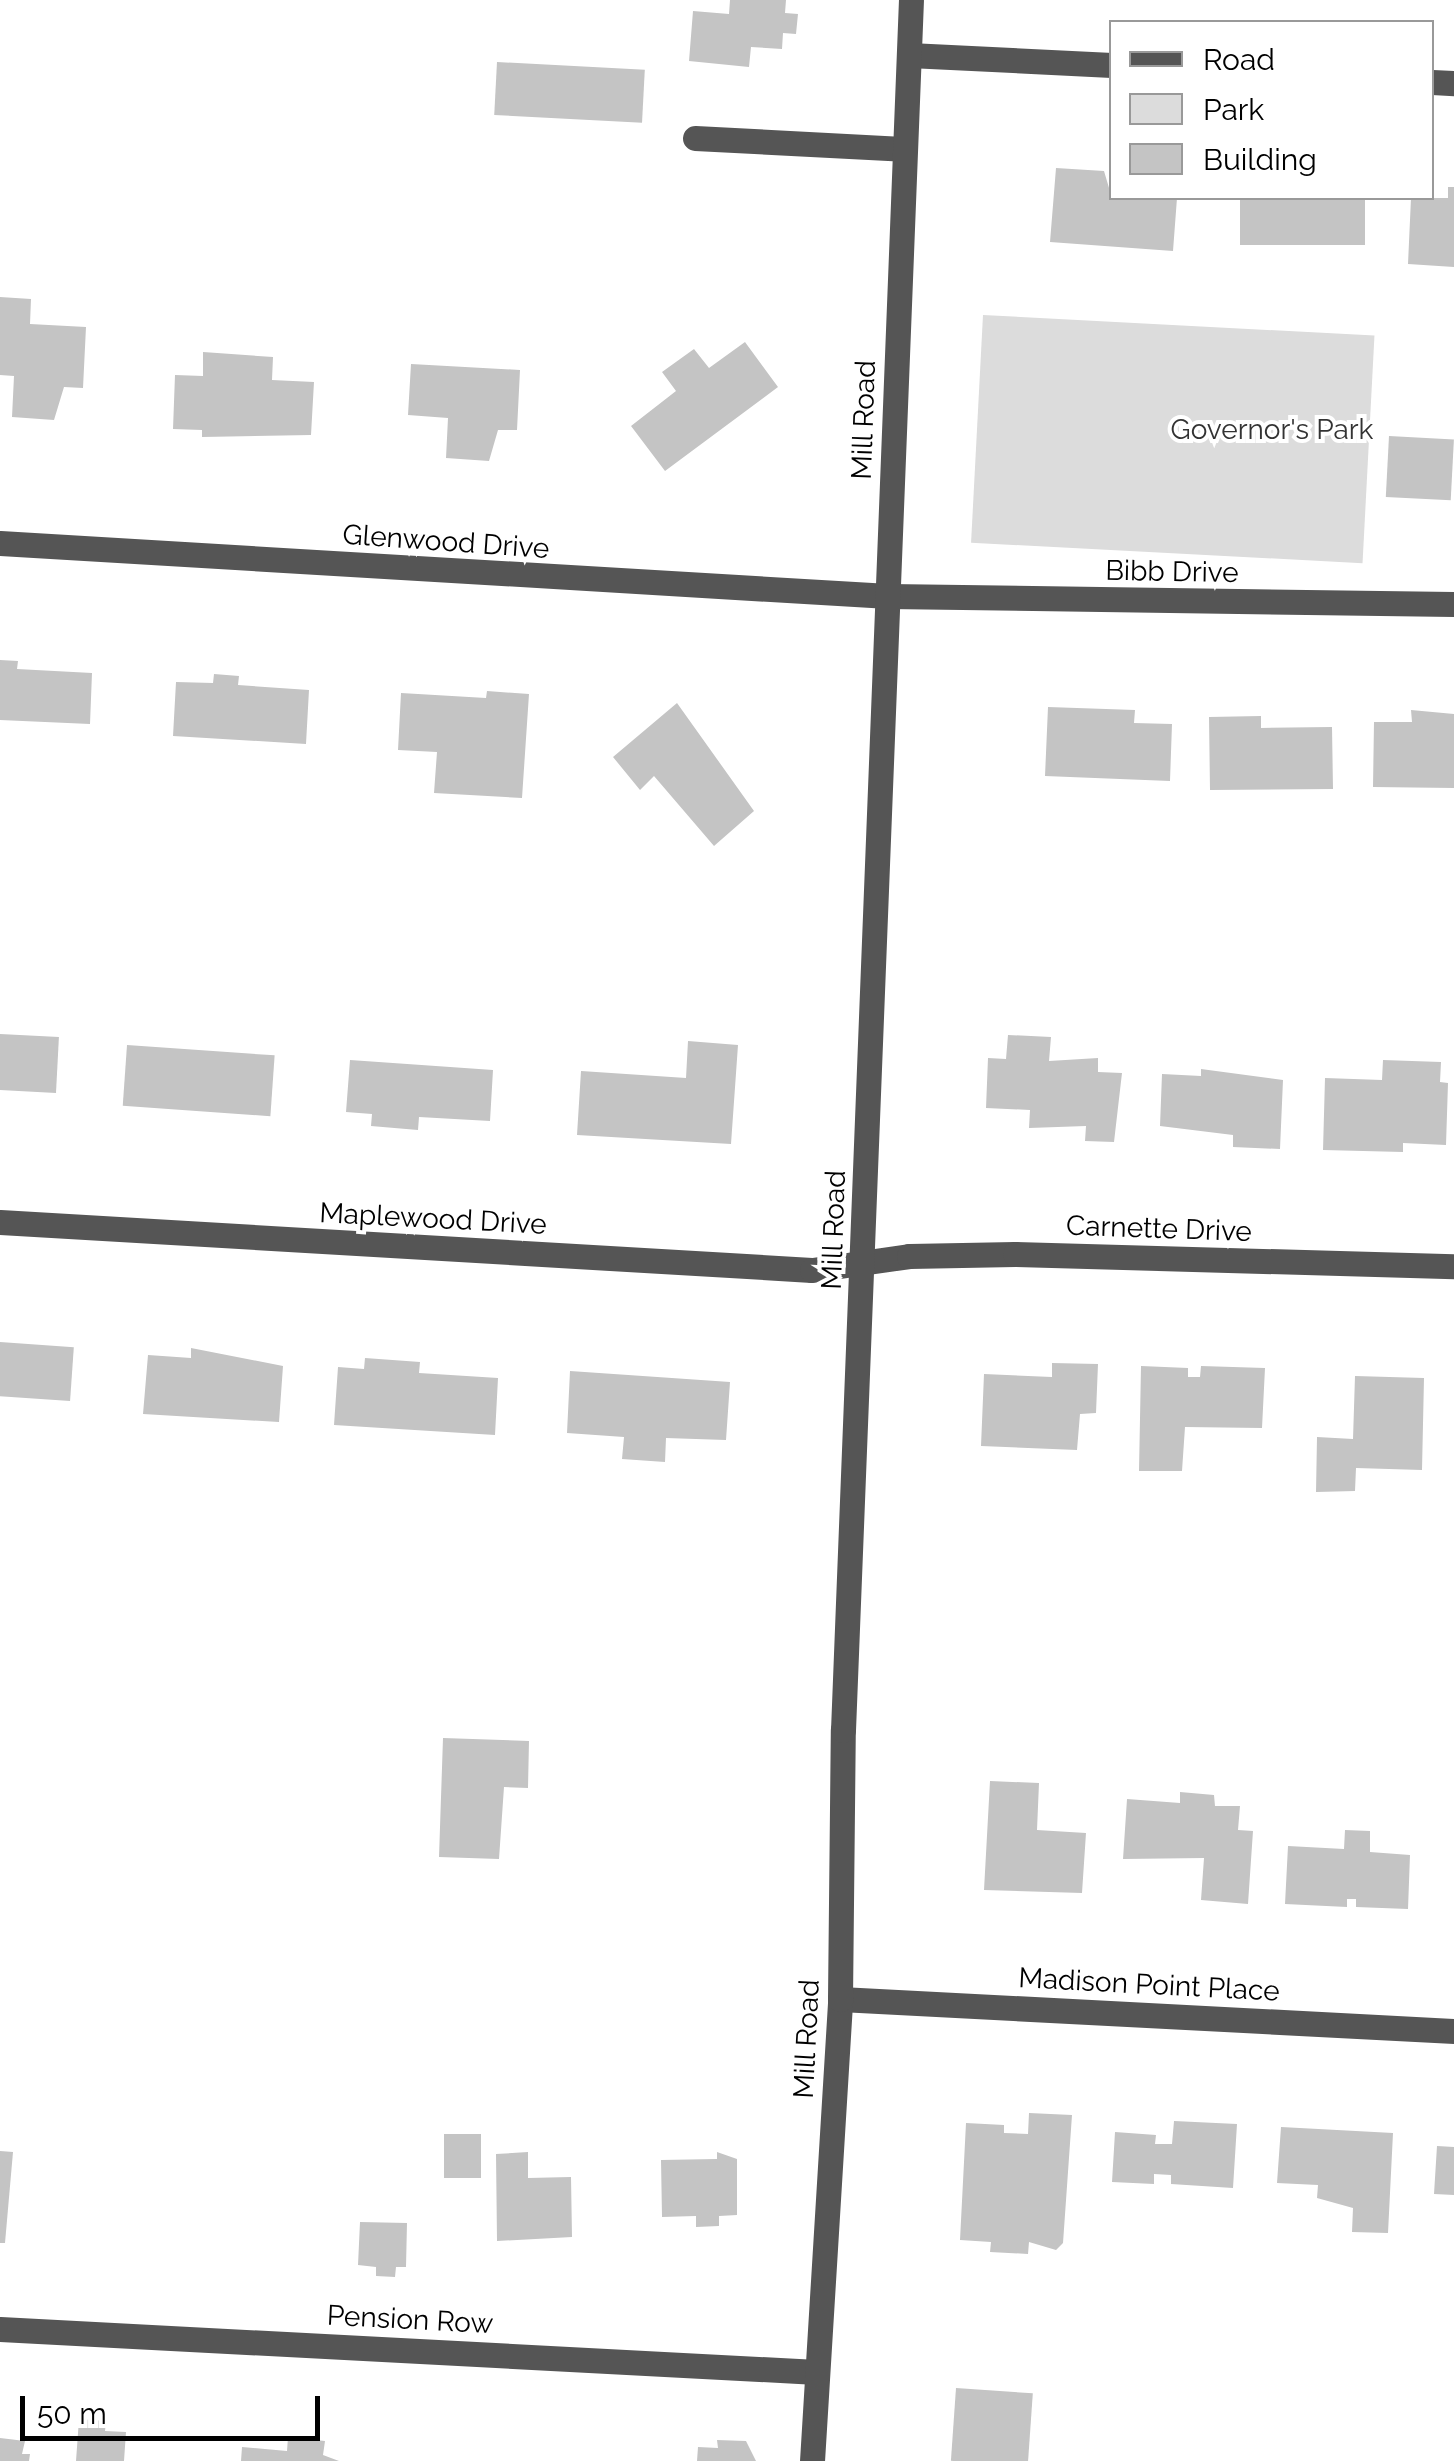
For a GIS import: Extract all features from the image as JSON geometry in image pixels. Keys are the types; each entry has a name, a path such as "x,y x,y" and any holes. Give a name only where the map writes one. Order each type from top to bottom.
{"street":[{"name":"Mill Road","path":"812,2461 840,1999 843,1730 903,149 912,0"},
{"path":"909,54 1109,65"},
{"path":"695,138 903,149"},
{"name":"Glenwood Drive","path":"0,543 888,596"},
{"name":"Bibb Drive","path":"888,596 1454,604"},
{"name":"Maplewood Drive","path":"0,1222 698,1264 863,1267"},
{"name":"Carnette Drive","path":"863,1267 909,1256 1015,1254 1454,1266"},
{"name":"Madison Point Place","path":"840,1999 1454,2032"},
{"name":"Pension Row","path":"0,2329 817,2372"}],"green space":[{"name":"Governor's Park","path":"983,315 1374,336 1363,563 971,543"}],"building":[{"path":"730,0 786,0 785,13 798,14 796,34 783,33 782,49 751,47 749,67 689,61 693,11 729,14"},
{"path":"497,62 645,70 642,123 494,115"},
{"path":"1056,168 1104,171 1109,200 1177,200 1173,251 1050,242"},
{"path":"1448,187 1454,187 1454,267 1408,264 1411,200 1448,198"},
{"path":"1240,200 1365,200 1365,245 1240,245"},
{"path":"0,297 31,299 30,324 86,327 83,388 64,387 54,420 12,417 14,376 0,375"},
{"path":"745,342 778,387 665,471 631,426 676,391 662,372 694,349 709,368"},
{"path":"203,352 273,357 272,380 314,382 311,435 202,437 202,430 173,429 175,375 203,376"},
{"path":"411,364 520,370 517,430 498,430 489,461 446,458 448,418 408,415"},
{"path":"1389,436 1454,439 1451,500 1386,497"},
{"path":"0,660 18,661 17,669 92,673 90,724 0,720"},
{"path":"214,674 239,676 238,685 309,690 306,744 173,736 176,682 213,683"},
{"path":"487,691 529,694 522,798 434,793 437,752 398,750 401,693 486,698"},
{"path":"677,703 754,811 714,846 654,776 640,790 613,757"},
{"path":"1048,707 1135,710 1134,723 1172,724 1170,781 1045,776"},
{"path":"1411,710 1454,714 1454,788 1373,787 1374,722 1412,722"},
{"path":"1261,716 1261,728 1332,727 1333,789 1210,790 1209,717"},
{"path":"0,1034 59,1037 56,1093 0,1090"},
{"path":"1008,1035 1051,1037 1049,1061 1098,1058 1098,1072 1122,1073 1114,1142 1085,1141 1086,1126 1029,1128 1030,1110 986,1108 988,1058 1006,1059"},
{"path":"688,1041 738,1045 731,1144 577,1135 581,1071 686,1078"},
{"path":"127,1045 275,1055 270,1116 123,1106"},
{"path":"350,1060 493,1070 490,1121 419,1117 418,1130 371,1126 372,1114 346,1112"},
{"path":"1383,1060 1441,1062 1440,1082 1448,1083 1446,1145 1403,1143 1403,1152 1323,1150 1325,1078 1382,1080"},
{"path":"1201,1069 1283,1080 1280,1149 1233,1147 1233,1135 1160,1126 1162,1074 1201,1076"},
{"path":"0,1342 74,1347 70,1401 0,1396"},
{"path":"191,1348 283,1366 279,1422 143,1414 148,1355 191,1358"},
{"path":"365,1358 420,1362 419,1373 498,1378 495,1435 334,1425 338,1367 364,1369"},
{"path":"1052,1363 1098,1364 1096,1413 1080,1414 1077,1450 981,1446 984,1374 1052,1377"},
{"path":"1141,1366 1188,1368 1188,1377 1200,1377 1201,1366 1265,1368 1262,1428 1185,1427 1182,1471 1139,1471"},
{"path":"570,1371 730,1382 726,1440 666,1438 665,1462 622,1459 624,1437 567,1433"},
{"path":"1355,1376 1424,1378 1422,1470 1356,1468 1355,1491 1316,1492 1317,1437 1353,1439"},
{"path":"443,1738 529,1741 528,1788 504,1787 499,1859 439,1857"},
{"path":"990,1781 1039,1783 1037,1830 1086,1833 1082,1893 984,1890"},
{"path":"1180,1792 1214,1795 1215,1806 1240,1806 1238,1830 1253,1831 1248,1904 1201,1900 1204,1858 1123,1859 1127,1799 1180,1803"},
{"path":"1345,1830 1370,1831 1370,1852 1410,1855 1408,1909 1356,1907 1356,1899 1347,1899 1347,1907 1285,1904 1288,1846 1344,1849"},
{"path":"1029,2113 1072,2115 1063,2243 1056,2250 1029,2242 1028,2254 990,2252 991,2242 960,2240 966,2123 1004,2125 1004,2133 1028,2134"},
{"path":"1174,2121 1237,2124 1233,2188 1171,2184 1171,2175 1154,2174 1154,2184 1112,2182 1115,2132 1156,2135 1155,2144 1172,2144"},
{"path":"1281,2127 1393,2133 1388,2233 1352,2232 1353,2208 1317,2198 1318,2185 1277,2183"},
{"path":"444,2134 481,2134 481,2178 444,2178"},
{"path":"1437,2146 1454,2147 1454,2195 1434,2194"},
{"path":"0,2151 13,2152 5,2243 0,2243"},
{"path":"528,2152 528,2178 571,2177 572,2237 497,2241 496,2154"},
{"path":"717,2152 737,2159 737,2215 719,2216 719,2226 696,2227 696,2216 662,2217 661,2160 717,2159"},
{"path":"360,2222 407,2223 406,2267 396,2267 395,2277 376,2276 376,2267 358,2265"},
{"path":"956,2388 1033,2393 1028,2461 951,2461"},
{"path":"79,2419 106,2421 105,2431 126,2432 124,2461 76,2461"},
{"path":"288,2437 325,2441 323,2455 339,2461 241,2461 242,2447 287,2451"},
{"path":"0,2438 25,2441 22,2454 30,2454 29,2461 0,2461"},
{"path":"717,2440 746,2441 756,2461 697,2461 698,2447 718,2448"}]}
